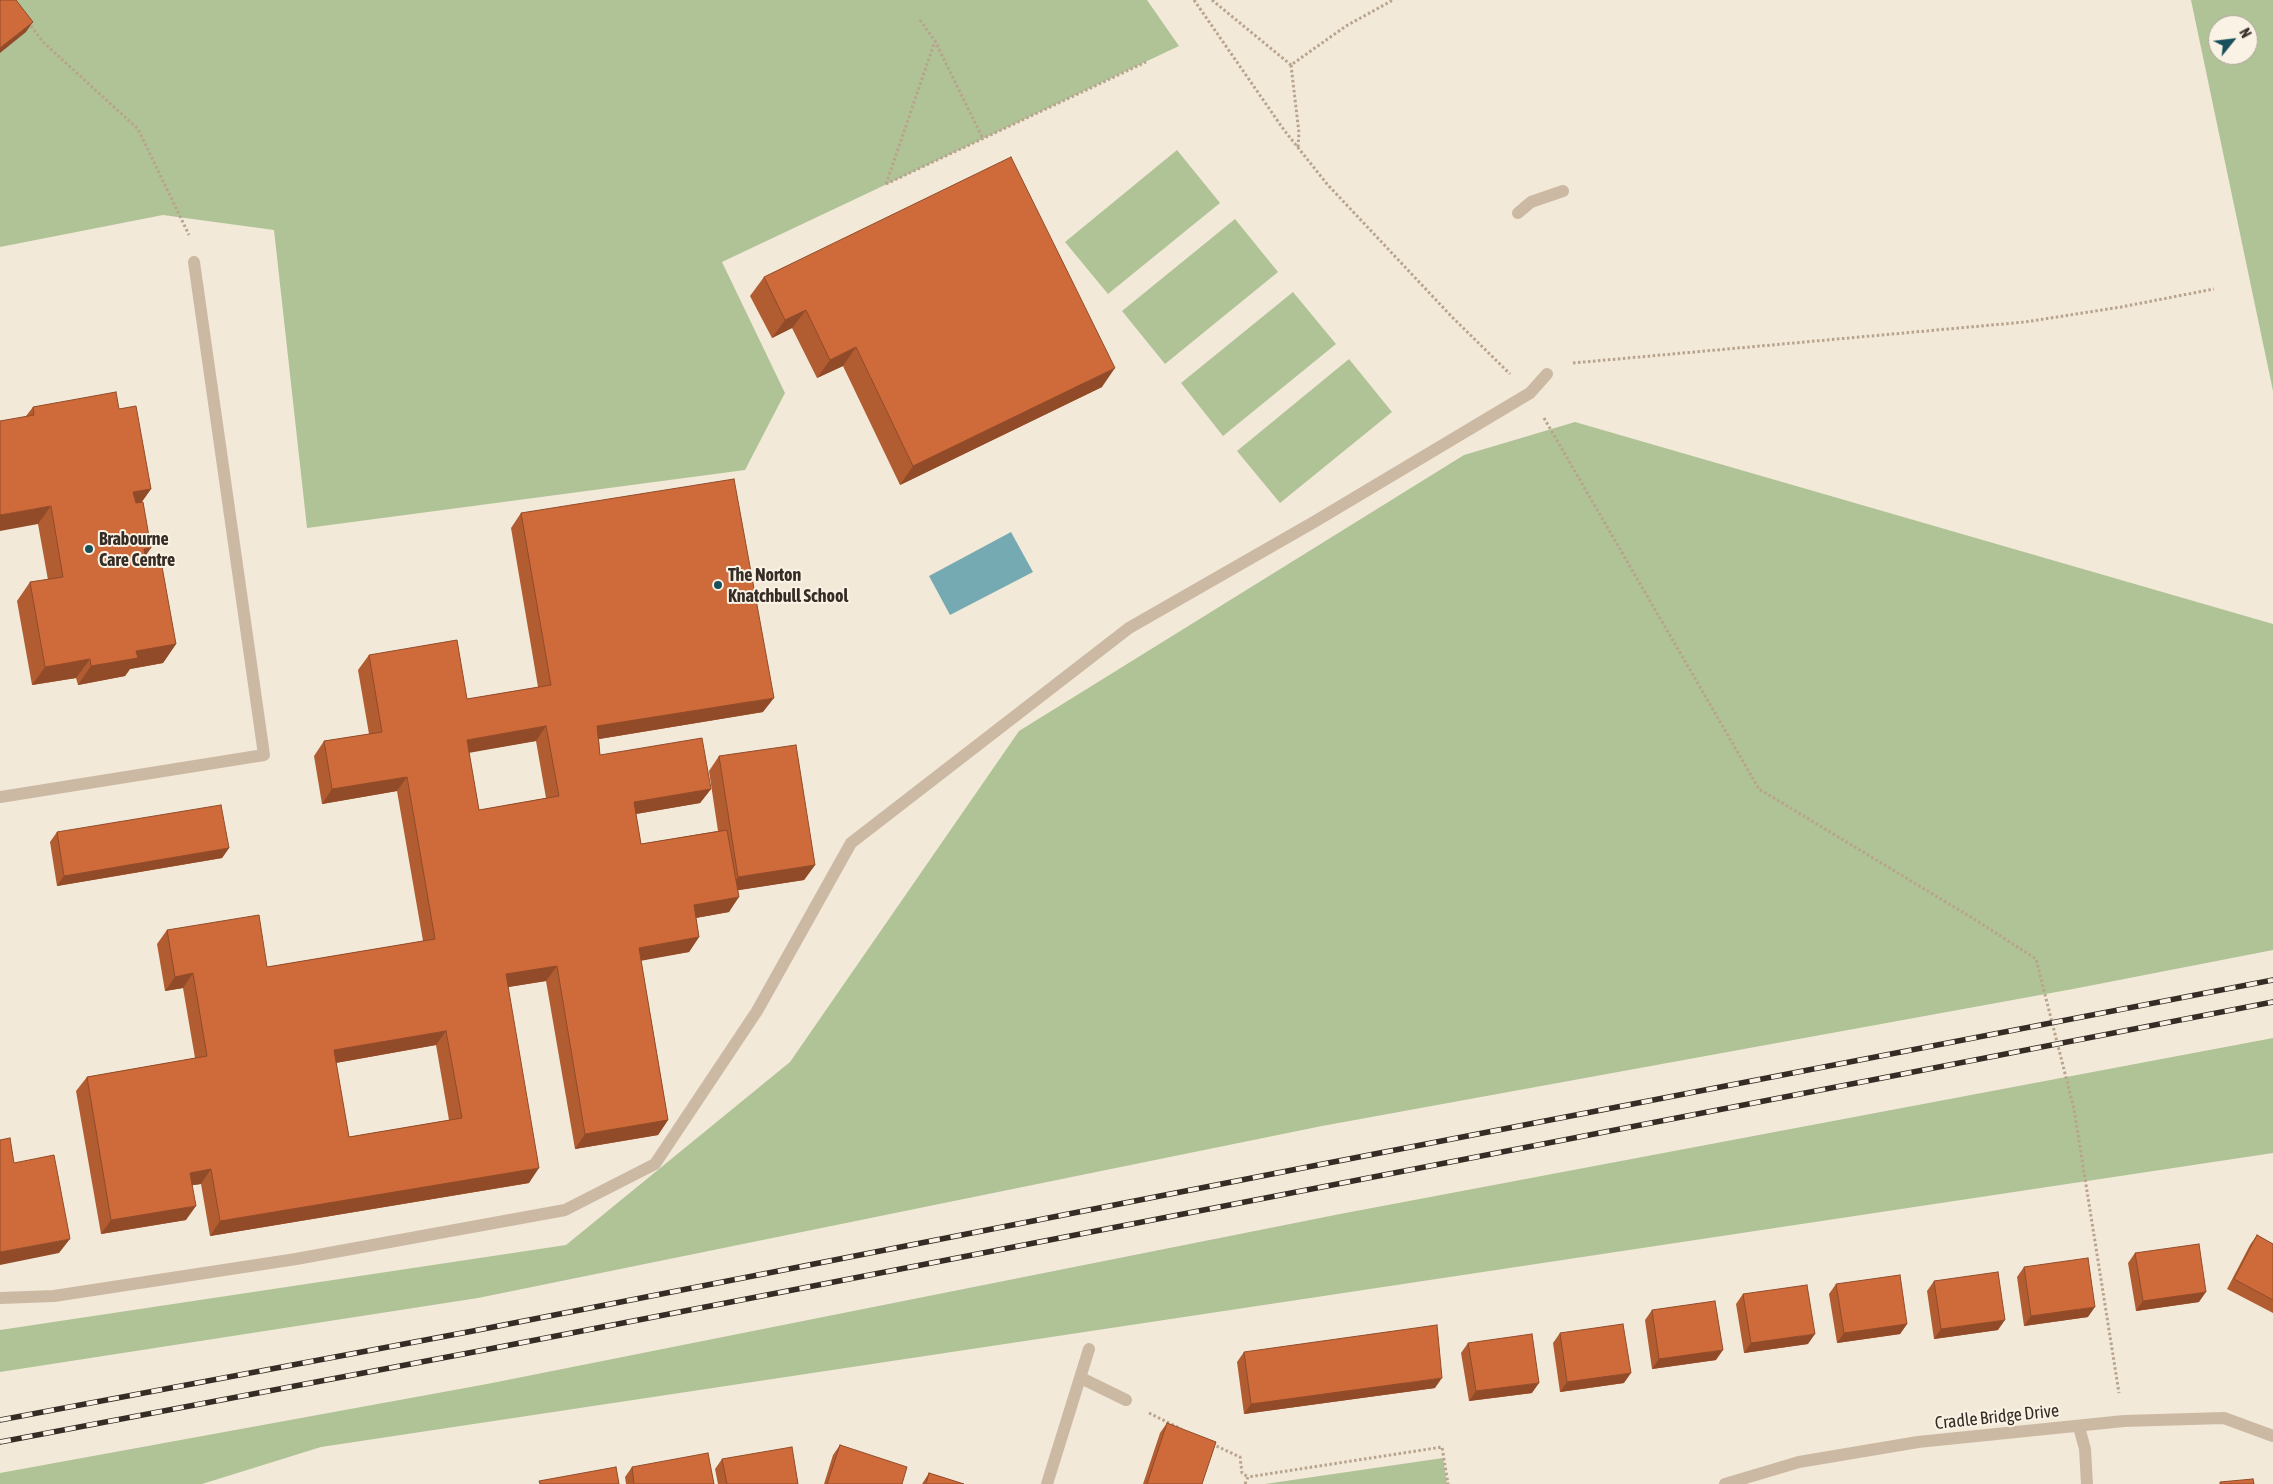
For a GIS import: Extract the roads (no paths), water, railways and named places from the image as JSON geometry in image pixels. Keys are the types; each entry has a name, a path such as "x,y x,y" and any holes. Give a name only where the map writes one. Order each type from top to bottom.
{"street":[{"path":"1518,212 1531,202 1563,191"},
{"path":"0,797 264,755 194,262"},
{"path":"0,1298 54,1296 296,1259 565,1210 655,1164 757,1011 851,843 1129,628 1322,517 1530,393 1547,374"},
{"path":"1047,1484 1090,1349"},
{"path":"1080,1378 1126,1400"},
{"name":"Cradle Bridge Drive","path":"1725,1484 1799,1462 1918,1442 2124,1421 2224,1418 2273,1436"},
{"path":"2079,1426 2085,1449 2087,1484"}],"water":[{"path":"1011,532 1033,572 950,615 929,576"}],"railway":[{"path":"0,1420 473,1331 2273,980"},
{"path":"0,1442 479,1351 2273,1002"}],"place":[{"name":"Brabourne Care Centre","path":"89,549"},
{"name":"The Norton Knatchbull School","path":"718,585"}]}
